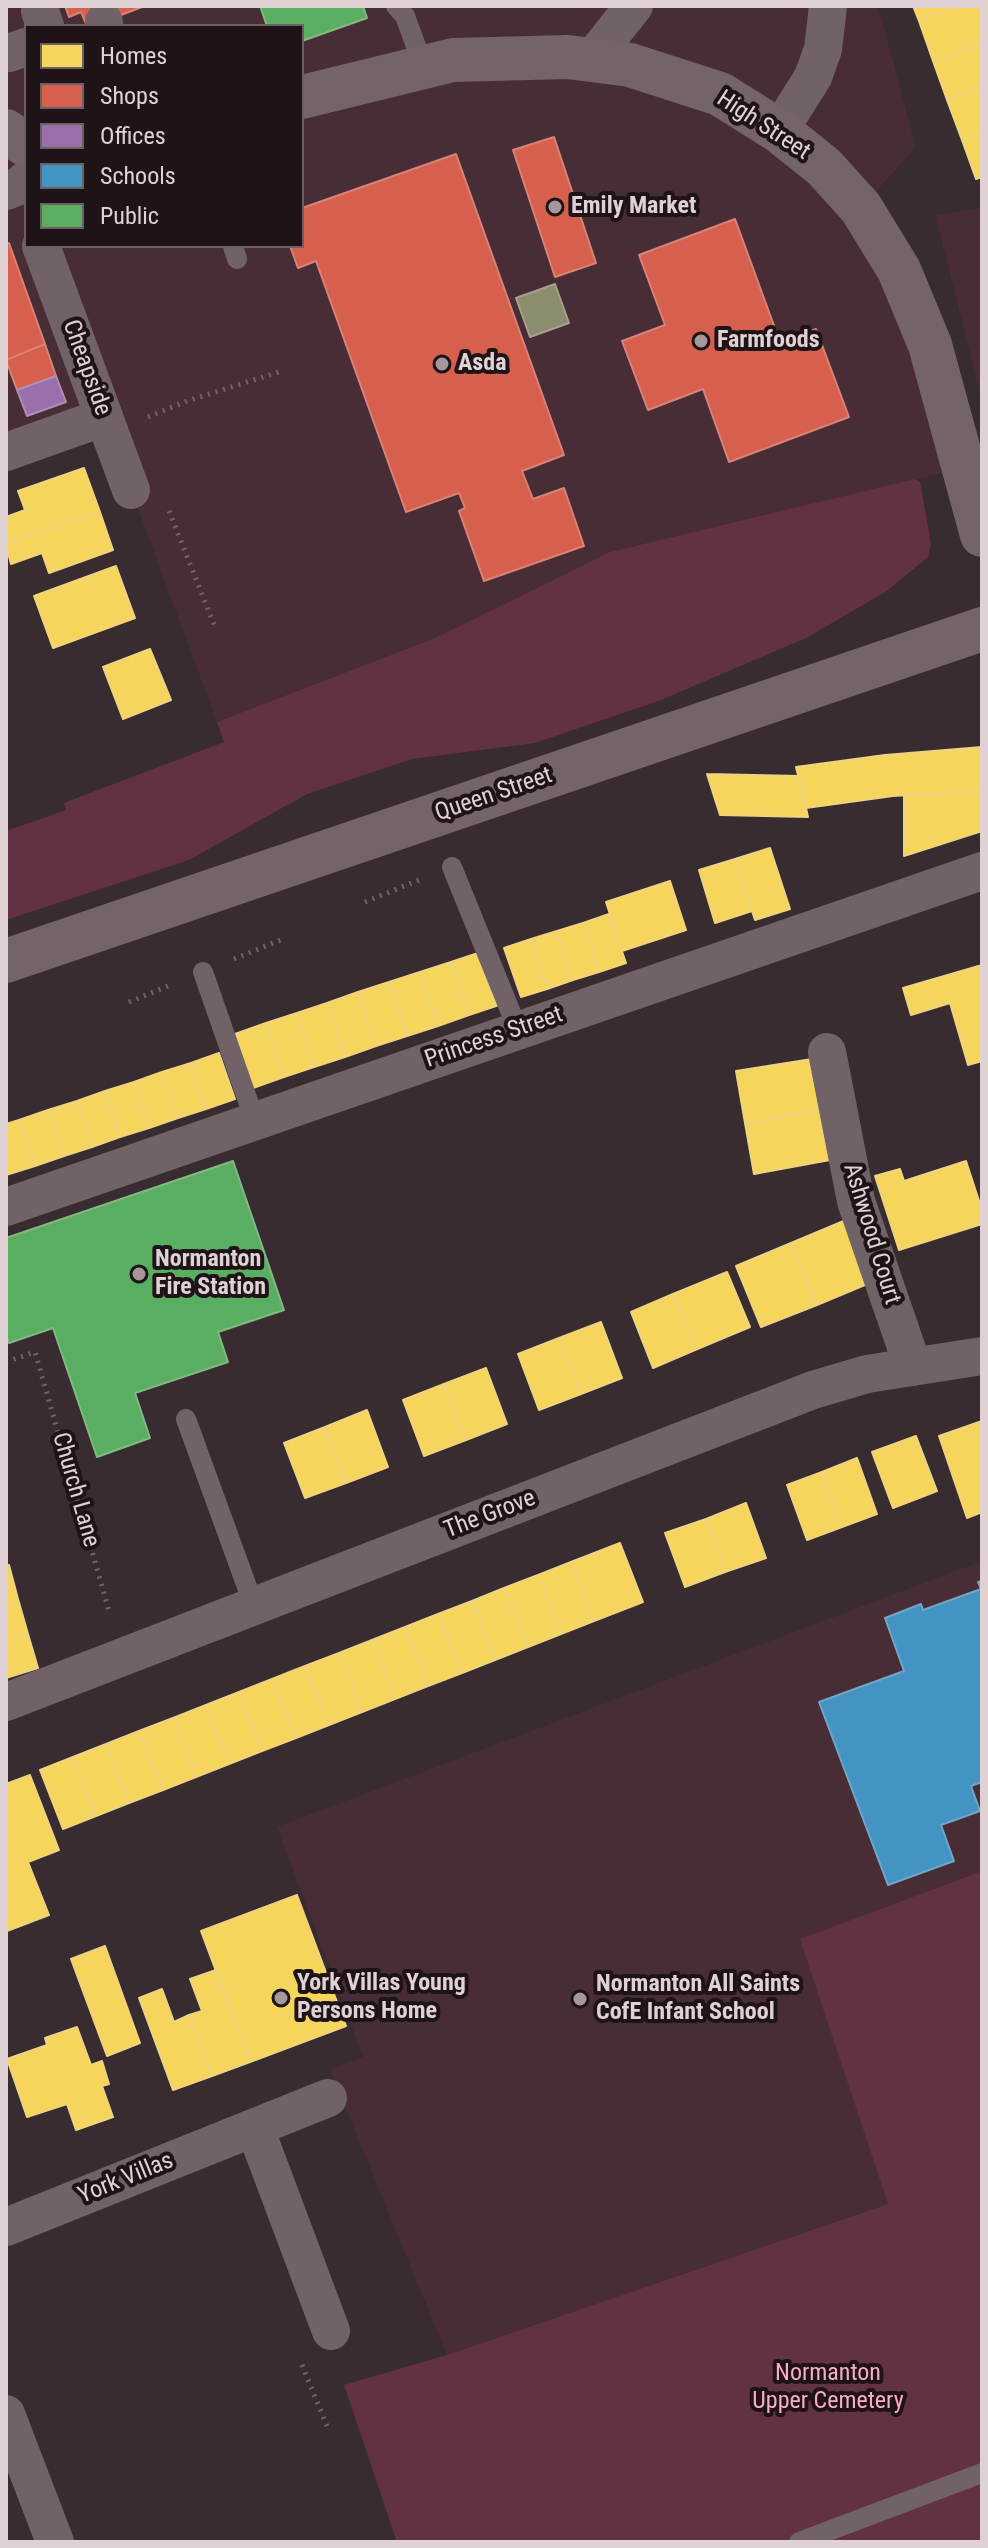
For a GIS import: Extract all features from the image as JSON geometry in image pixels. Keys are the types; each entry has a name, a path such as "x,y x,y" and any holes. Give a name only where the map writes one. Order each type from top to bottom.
{"street":[{"path":"591,60 634,6"},
{"path":"779,131 813,77 823,49 828,6"},
{"name":"High Street","path":"304,97 453,60 568,57 630,65 720,94 779,131 824,167 861,208 899,270 930,345 982,535"},
{"path":"6,131 24,144"},
{"name":"Cheapside","path":"42,248 130,488"},
{"path":"6,452 107,424"},
{"name":"Queen Street","path":"6,961 982,629"},
{"name":"Princess Street","path":"6,1207 982,871"},
{"name":"Ashwood Court","path":"827,1052 856,1201 913,1367"},
{"name":"The Grove","path":"6,1702 813,1390 867,1374 982,1356"},
{"name":"York Villas","path":"6,2227 328,2098"},
{"path":"246,2131 259,2139 331,2331"},
{"path":"6,2414 55,2542"}],"lane":[{"path":"396,6 405,16 424,68"},
{"path":"452,867 518,1030"},
{"path":"203,972 255,1121"},
{"path":"186,1419 254,1606"},
{"path":"799,2542 982,2473"}],"path":[{"path":"107,424 279,372"},
{"path":"130,488 154,476 215,627"},
{"name":"Church Lane","path":"6,1362 35,1352 123,1657"}],"shaded area":[{"path":"6,6 878,6 916,147 861,208 963,468 610,552 435,638 217,722 104,417 6,452"},
{"path":"982,208 982,399 935,215"},
{"name":"Normanton All Saints CofE Infant School","path":"982,1561 982,1871 801,1939 888,2204 447,2355 330,2070 363,2057 277,1827"}],"green space":[{"path":"915,479 920,482 931,543 928,557 887,591 806,638 661,700 535,743 412,759 307,794 189,860 6,920 6,831 66,810 64,803 224,742 217,722 435,638 610,552"},
{"name":"Normanton Upper Cemetery","path":"982,1871 982,2542 397,2542 344,2385 447,2355 888,2204 800,1939"}],"building: Homes":[{"path":"913,6 959,6 919,21"},
{"path":"959,6 982,6 982,43 933,61 919,21"},
{"path":"982,43 982,87 947,100 933,61"},
{"path":"982,87 982,133 962,140 947,100"},
{"path":"982,133 982,177 976,179 962,140"},
{"path":"84,468 100,512 6,544 6,517 25,510 18,491"},
{"path":"100,512 113,550 49,573 42,553 11,564 6,544"},
{"path":"116,566 135,618 53,648 34,596"},
{"path":"150,649 171,700 123,719 103,667"},
{"path":"982,747 982,791 893,796 806,808 796,767 885,755"},
{"path":"707,774 799,776 808,817 720,815"},
{"path":"982,791 982,831 904,856 904,796"},
{"path":"770,848 790,909 755,920 735,859"},
{"path":"735,859 752,911 715,923 699,870"},
{"path":"670,881 686,930 622,951 606,902"},
{"path":"609,914 626,963 599,972 583,923"},
{"path":"583,923 599,972 573,980 557,931"},
{"path":"557,931 573,980 547,989 531,939"},
{"path":"531,939 547,989 521,997 504,948"},
{"path":"481,952 499,1005 469,1015 451,962"},
{"path":"451,962 469,1015 438,1026 420,972"},
{"path":"982,965 982,1061 968,1065 950,1003 911,1015 903,988"},
{"path":"420,972 438,1026 407,1036 389,982"},
{"path":"389,982 407,1036 376,1046 358,992"},
{"path":"358,992 376,1046 345,1057 327,1003"},
{"path":"327,1003 345,1057 314,1067 297,1013"},
{"path":"297,1013 314,1067 284,1077 266,1023"},
{"path":"266,1023 284,1077 253,1088 235,1034"},
{"path":"219,1053 235,1099 206,1109 191,1063"},
{"path":"812,1059 821,1110 745,1123 736,1071"},
{"path":"191,1063 206,1109 178,1118 162,1072"},
{"path":"162,1072 178,1118 149,1128 134,1082"},
{"path":"134,1082 149,1128 120,1137 105,1091"},
{"path":"105,1091 120,1137 92,1147 77,1101"},
{"path":"77,1101 92,1147 64,1156 48,1110"},
{"path":"48,1110 64,1156 35,1166 19,1120"},
{"path":"821,1110 830,1160 754,1174 745,1123"},
{"path":"19,1120 35,1166 6,1175 6,1124"},
{"path":"966,1161 982,1210 982,1224 899,1250 875,1176 900,1169 904,1181"},
{"path":"846,1220 872,1282 817,1305 791,1243"},
{"path":"791,1243 817,1305 761,1327 736,1266"},
{"path":"727,1272 750,1327 695,1350 673,1294"},
{"path":"673,1294 695,1350 653,1368 631,1312"},
{"path":"601,1322 622,1378 581,1394 559,1338"},
{"path":"559,1338 581,1394 539,1410 518,1354"},
{"path":"486,1368 507,1424 466,1440 444,1384"},
{"path":"444,1384 466,1440 424,1456 403,1400"},
{"path":"367,1410 388,1467 346,1483 325,1427"},
{"path":"982,1421 982,1512 967,1518 939,1436"},
{"path":"325,1427 346,1483 305,1498 284,1443"},
{"path":"916,1436 937,1491 893,1508 872,1452"},
{"path":"857,1458 877,1514 842,1527 822,1472"},
{"path":"822,1472 842,1527 807,1540 787,1485"},
{"path":"746,1503 766,1558 725,1572 706,1519"},
{"path":"706,1519 725,1572 685,1587 665,1533"},
{"path":"620,1543 643,1602 594,1621 571,1562"},
{"path":"571,1562 594,1621 561,1634 538,1575"},
{"path":"9,1565 18,1599 6,1603 6,1566"},
{"path":"538,1575 561,1634 528,1647 504,1588"},
{"path":"504,1588 528,1647 495,1660 472,1601"},
{"path":"18,1599 28,1634 6,1640 6,1603"},
{"path":"472,1601 495,1660 462,1673 438,1614"},
{"path":"438,1614 462,1673 428,1686 405,1627"},
{"path":"405,1627 428,1686 395,1699 372,1640"},
{"path":"28,1634 38,1668 6,1678 6,1640"},
{"path":"372,1640 395,1699 362,1712 339,1653"},
{"path":"339,1653 362,1712 329,1725 305,1666"},
{"path":"305,1666 329,1725 296,1738 272,1679"},
{"path":"272,1679 296,1738 262,1751 239,1692"},
{"path":"239,1692 262,1751 229,1764 206,1705"},
{"path":"206,1705 229,1764 196,1777 173,1718"},
{"path":"173,1718 196,1777 163,1790 139,1731"},
{"path":"139,1731 163,1790 129,1803 106,1744"},
{"path":"106,1744 129,1803 96,1816 73,1757"},
{"path":"73,1757 96,1816 63,1829 40,1770"},
{"path":"30,1775 59,1850 28,1862 49,1915 7,1931 6,1784"},
{"name":"York Villas Young Persons Home","path":"297,1895 346,2026 250,2062 201,1931"},
{"path":"105,1946 140,2043 107,2056 71,1959"},
{"path":"216,1970 250,2062 212,2076 189,2015 202,2011 190,1979"},
{"path":"162,1989 174,2022 189,2015 212,2076 173,2090 139,1998"},
{"path":"77,2027 91,2065 102,2061 109,2084 102,2086 113,2117 76,2130 67,2104 27,2117 7,2059 47,2045 45,2038"}],"building: Shops":[{"path":"65,6 142,6 97,24 86,24 81,12 69,17"},
{"name":"Emily Market","path":"554,137 596,263 555,277 513,150"},
{"name":"Asda","path":"456,154 564,455 522,471 533,499 564,488 584,546 484,581 459,511 465,508 459,493 406,512 316,261 298,268 291,248 304,248 304,207"},
{"name":"Farmfoods","path":"735,219 780,342 816,329 849,417 729,462 703,389 648,410 622,341 665,325 639,255"},
{"path":"9,243 45,344 6,360 6,245"},
{"path":"45,344 56,376 17,390 6,360"}],"building: Offices":[{"path":"56,376 66,402 27,416 17,390"}],"building: Schools":[{"path":"982,1581 982,1782 971,1786 980,1811 941,1825 954,1861 888,1885 819,1702 904,1671 885,1618 921,1604 923,1610 981,1589 978,1582"}],"building: Public":[{"path":"260,6 363,6 367,18 304,40 304,24 266,24"},
{"name":"Normanton Fire Station","path":"233,1161 284,1310 218,1332 228,1362 135,1393 150,1438 97,1457 53,1328 9,1343 6,1335 6,1238"}],"building: Industry":[{"path":"555,284 569,323 530,337 516,298"}],"place":[{"name":"Emily Market","path":"555,207"},
{"name":"Farmfoods","path":"701,341"},
{"name":"Asda","path":"442,364"},
{"name":"Normanton Fire Station","path":"139,1274"},
{"name":"York Villas Young Persons Home","path":"281,1998"},
{"name":"Normanton All Saints CofE Infant School","path":"580,1999"}]}
